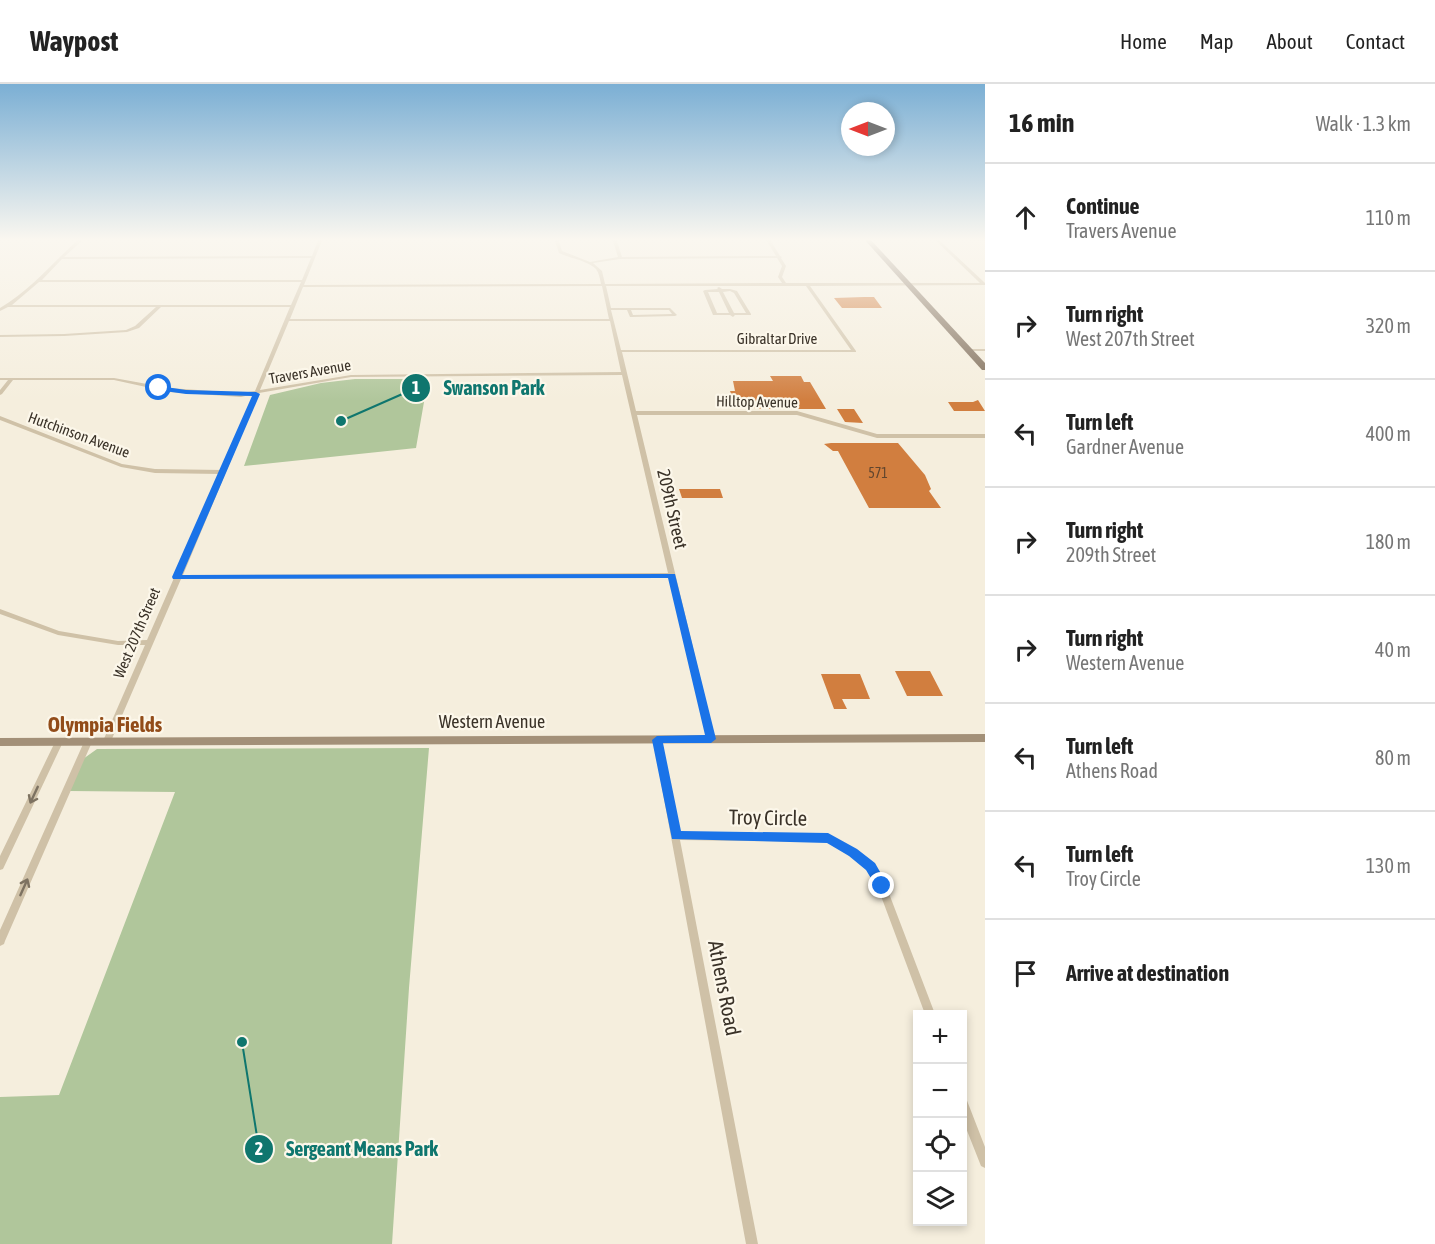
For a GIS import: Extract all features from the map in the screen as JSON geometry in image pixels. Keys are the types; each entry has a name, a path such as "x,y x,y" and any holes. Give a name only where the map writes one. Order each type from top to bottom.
{"main road":[{"path":"915,292 985,368"},
{"name":"Western Avenue","path":"0,742 985,738"}],"street":[{"path":"0,310 24,292"},
{"name":"West 207th Street","path":"107,741 299,292"},
{"name":"209th Street","path":"606,292 711,739"},
{"path":"705,292 715,314 733,316 748,314 736,292"},
{"path":"721,292 733,316"},
{"name":"Gibraltar Drive","path":"620,351 854,351 813,292"},
{"path":"7,306 293,306"},
{"path":"0,336 127,331 137,327 159,307"},
{"path":"610,309 628,309 670,309 675,315 632,316 628,309"},
{"path":"288,320 612,320"},
{"path":"968,350 985,350"},
{"name":"Travers Avenue","path":"0,379 114,379 178,392 256,394 321,379 351,376 625,373"},
{"path":"0,393 12,379"},
{"name":"Hilltop Avenue","path":"634,413 796,413 877,436 985,436"},
{"name":"Hutchinson Avenue","path":"0,418 121,465 155,471 224,472"},
{"path":"177,577 672,576"},
{"path":"0,611 58,633 118,643 149,642"},
{"name":"Athens Road","path":"657,740 752,1244"},
{"path":"0,866 59,742"},
{"path":"0,941 88,742"},
{"name":"Troy Circle","path":"676,836 828,838 853,853 870,867 882,886 928,1010"},
{"path":"967,1113 985,1162"}],"green space":[{"path":"355,379 428,379 416,448 244,466 270,395 321,383"},
{"path":"429,748 409,988 392,1244 0,1244 0,1097 59,1095 175,792 69,791 83,759 97,749"}],"building":[{"path":"874,297 882,308 842,308 834,298"},
{"path":"770,376 801,376 804,382 810,382 826,409 764,409 753,408 751,404 735,404 730,391 735,391 733,381 773,381"},
{"path":"978,400 985,411 954,411 948,402 973,402"},
{"path":"837,409 854,409 863,423 845,422"},
{"path":"898,443 925,475 931,489 929,491 941,508 869,508 838,451 833,451 824,444"},
{"path":"679,489 720,489 723,498 682,498"},
{"path":"895,671 930,671 943,696 907,696"},
{"path":"821,674 860,674 870,699 842,699 847,709 834,709"}],"place":[{"name":"Swanson Park","path":"341,421"},
{"name":"Sergeant Means Park","path":"242,1042"}],"district":[{"name":"Olympia Fields","path":"105,725"}],"route":[{"path":"159,388 186,392 256,394 177,577 672,576 711,739 657,740 676,836 828,838 853,853 870,867 882,886"}]}
